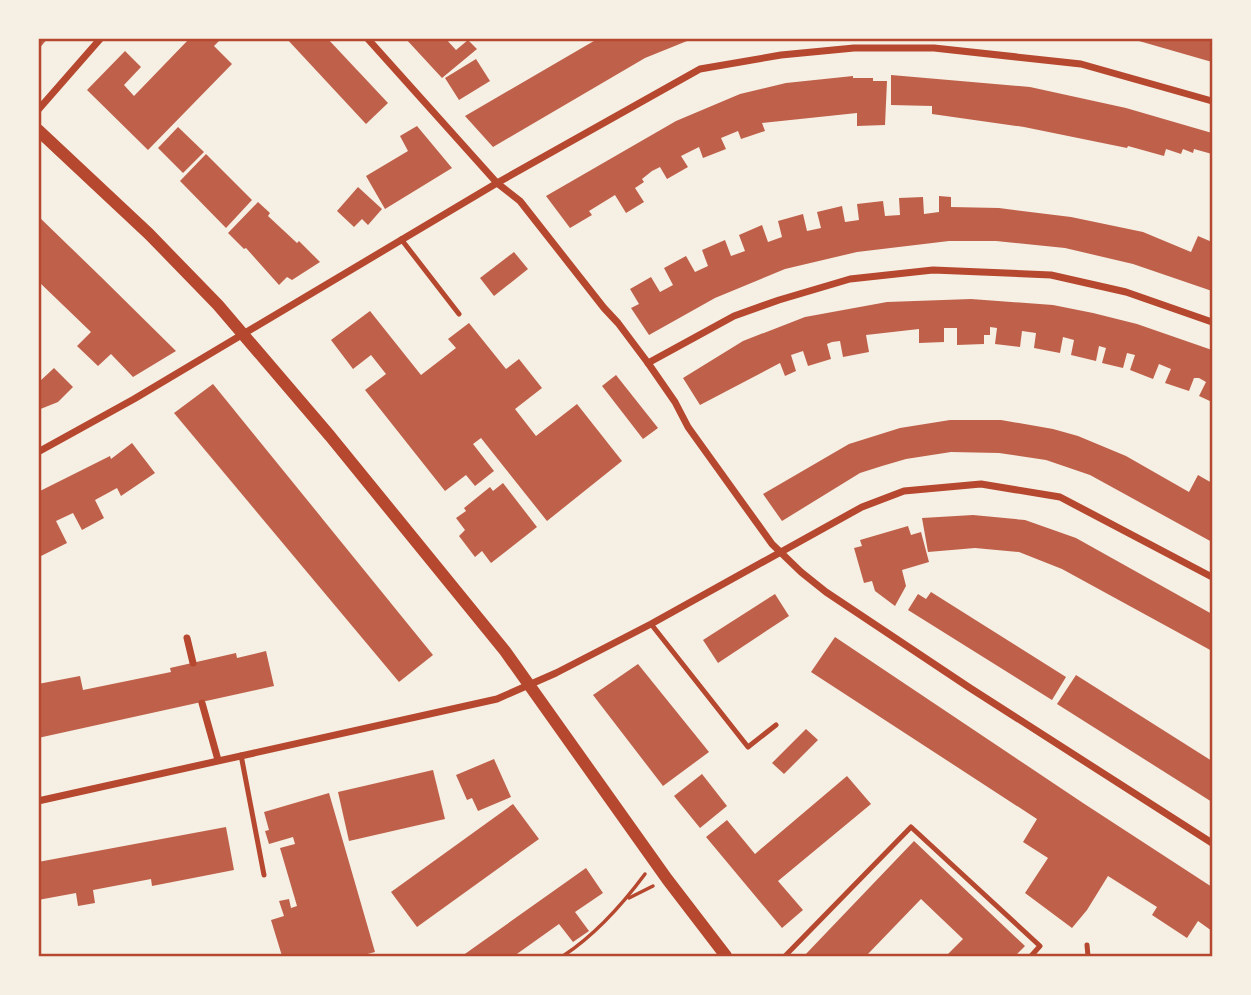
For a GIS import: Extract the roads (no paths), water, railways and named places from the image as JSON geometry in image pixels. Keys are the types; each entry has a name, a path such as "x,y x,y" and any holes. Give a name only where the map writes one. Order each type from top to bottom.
{"street":[{"path":"38,110 101,38"},
{"path":"370,40 497,183 520,201 648,363 675,402 688,428 779,552 826,592 970,688 1213,842"},
{"path":"38,452 134,399 497,183 700,69 781,55 891,42 1081,64 1213,101"},
{"path":"38,130 149,234 244,334 496,640 726,957"},
{"path":"648,363 734,316 779,300 850,279 933,270 1051,275 1126,292 1213,323"},
{"path":"38,801 496,699 530,685 650,624 862,507 904,491 982,484 1060,497 1213,577"},
{"path":"187,638 193,663"},
{"path":"202,703 218,760"}],"lane":[{"path":"401,239 459,314"},
{"path":"650,624 748,747 776,725"},
{"path":"241,755 264,875"},
{"path":"785,957 911,828 1040,946 1031,957"},
{"path":"1087,945 1088,957"}]}
